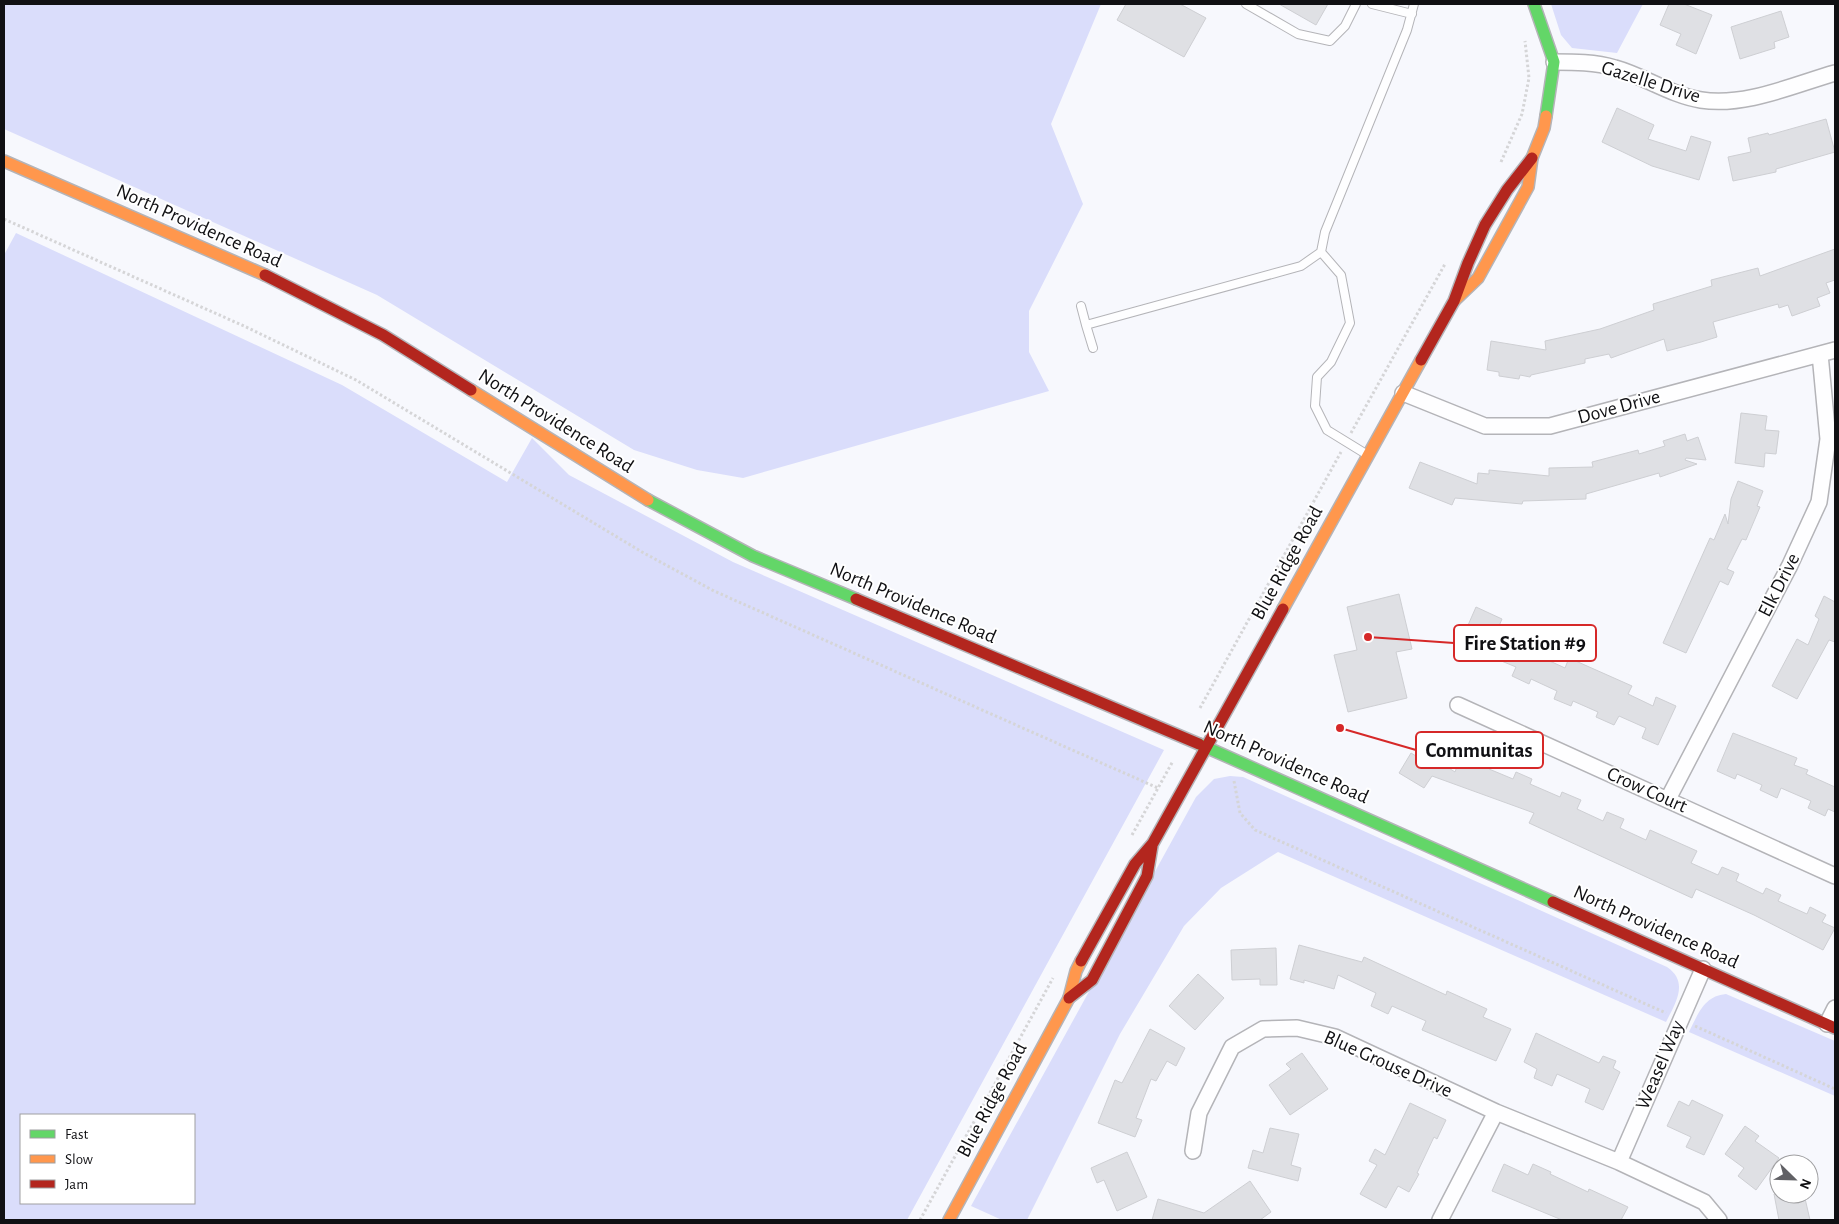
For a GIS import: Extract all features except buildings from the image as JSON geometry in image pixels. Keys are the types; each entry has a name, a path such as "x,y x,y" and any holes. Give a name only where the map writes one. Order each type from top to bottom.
{"street":[{"name":"Blue Ridge Road","path":"1454,301 1478,278 1528,187 1532,158 1544,128 1554,62 1534,4"},
{"name":"Gazelle Drive","path":"1554,62 1586,63 1615,68 1676,93 1700,100 1723,101 1743,99 1835,73"},
{"name":"Blue Ridge Road","path":"949,1220 1069,998 1076,971 1135,864 1153,842 1404,393 1454,301 1465,267 1512,180 1532,158"},
{"name":"North Providence Road","path":"4,161 268,276 383,335 632,491 753,556 1206,747 1831,1026"},
{"name":"Dove Drive","path":"1404,393 1485,426 1550,426 1835,350"},
{"name":"Elk Drive","path":"1668,799 1790,565 1819,502 1828,439 1820,354"},
{"name":"Crow Court","path":"1458,705 1835,876"},
{"name":"Blue Ridge Road","path":"1069,998 1092,980 1147,876 1153,842"},
{"name":"Weasel Way","path":"1618,1162 1703,969"},
{"path":"1831,1026 1835,1008"},
{"name":"Blue Grouse Drive","path":"1192,1151 1199,1113 1232,1047 1263,1029 1297,1028 1335,1036 1496,1112 1618,1162 1704,1202 1718,1220"},
{"path":"1440,1220 1496,1112"}],"lane":[{"path":"1246,4 1298,34 1330,41 1345,26 1356,4"},
{"path":"1372,4 1412,14"},
{"path":"1086,325 1301,266 1322,252 1325,232 1412,14 1414,4"},
{"path":"1322,252 1341,275 1350,323 1331,362 1317,377 1315,406 1326,430 1368,455"},
{"path":"1080,306 1093,348"}],"path":[{"path":"1500,165 1509,148 1522,114 1529,78 1524,34"},
{"path":"4,219 244,326 356,380 642,552 714,591 1158,788"},
{"path":"1200,708 1447,260"},
{"path":"1233,778 1234,792 1240,813 1255,830 1669,1014"},
{"path":"920,1220 1050,983"},
{"path":"1697,1027 1835,1089"}],"shaded area":[{"path":"4,4 1101,4 1051,124 1083,204 1029,311 1029,352 1049,391 743,478 697,470 634,450 377,295 4,129"},
{"path":"1551,4 1643,4 1617,53 1572,48 1561,35"},
{"path":"16,233 342,385 507,482 532,438 569,475 733,562 1164,750 907,1220 4,1220 4,255"},
{"path":"1230,776 1243,777 1667,967 1678,979 1679,986 1677,1000 1666,1022 1278,852 1221,888 1184,926 1120,1034 1027,1220 1002,1220 971,1206 1196,797 1214,779"},
{"path":"1726,994 1835,1041 1835,1096 1689,1032 1707,1002 1718,995"}],"traffic: fast":[{"path":"1534,4 1554,62 1546,116"},
{"path":"648,500 753,556 856,599"},
{"path":"1199,744 1553,902"}],"traffic: slow":[{"path":"1455,300 1478,278 1528,187 1532,158 1544,128 1546,116"},
{"path":"4,161 265,275"},
{"path":"1283,609 1421,360"},
{"path":"471,390 648,500"},
{"path":"949,1220 1069,998 1076,971 1081,961"}],"traffic: jam":[{"path":"1421,360 1454,301 1485,225 1507,190 1532,158"},
{"path":"265,275 383,335 471,390"},
{"path":"856,599 1199,744"},
{"path":"1081,961 1135,864 1153,843 1283,609"},
{"path":"1069,998 1092,980 1147,876 1152,846"},
{"path":"1553,902 1835,1028"}],"place":[{"name":"Fire Station #9","path":"1368,637"},
{"name":"Communitas","path":"1340,728"}]}
